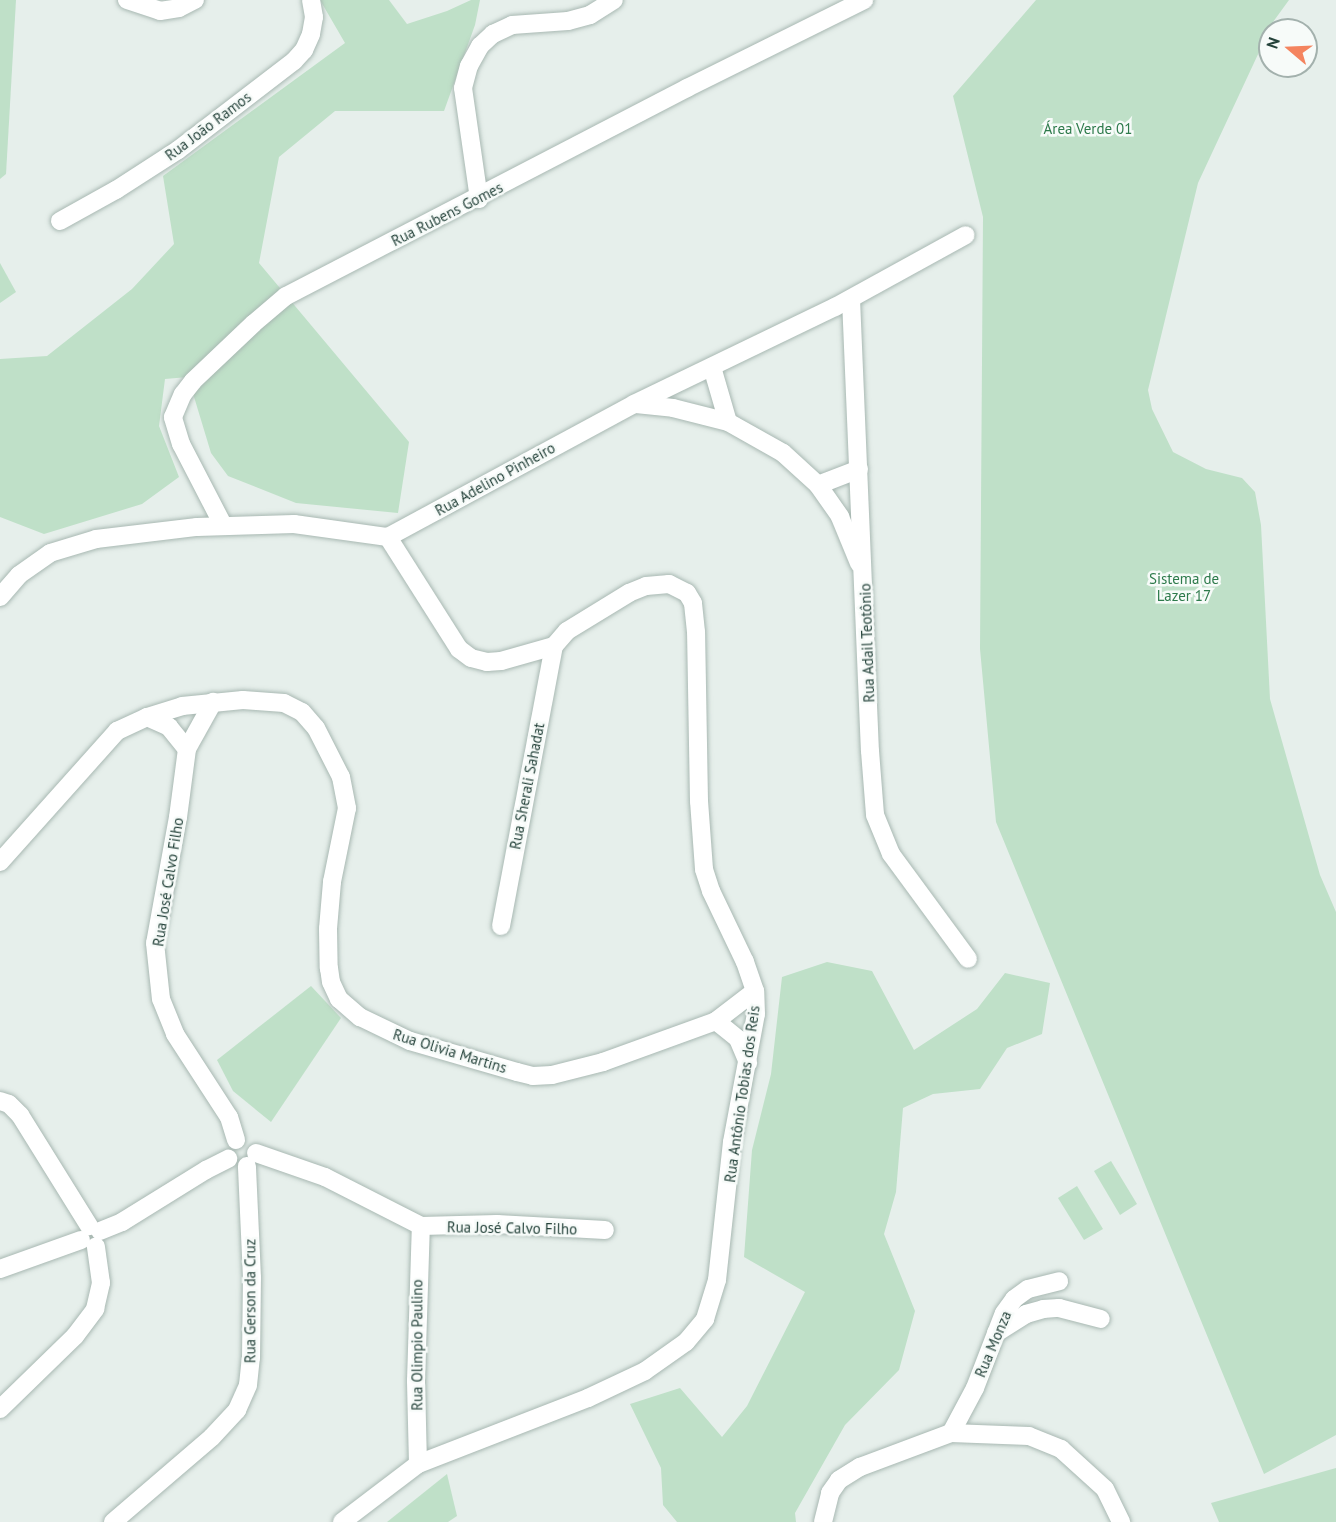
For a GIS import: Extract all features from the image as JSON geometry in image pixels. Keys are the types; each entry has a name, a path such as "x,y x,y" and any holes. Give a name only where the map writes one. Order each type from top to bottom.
{"street":[{"path":"127,0 160,11 179,9 195,0"},
{"name":"Rua João Ramos","path":"60,221 116,190 178,150 294,62 304,50 311,34 315,17 311,0"},
{"path":"478,199 463,88 469,66 480,46 493,34 512,25 568,21 590,15 614,0"},
{"name":"Rua Rubens Gomes","path":"223,525 175,431 173,417 183,394 253,324 286,296 478,199 687,88 864,0"},
{"name":"Rua Adelino Pinheiro","path":"388,537 634,404 851,299 966,235"},
{"name":"Rua Adail Teotônio","path":"851,299 865,578 870,751 875,815 891,854 968,959"},
{"path":"712,367 728,422"},
{"path":"634,404 673,408 728,422 783,453 818,485 840,518 865,578"},
{"path":"818,485 859,469"},
{"path":"0,597 19,575 50,553 96,539 223,525 294,524 388,537"},
{"name":"Rua Antônio Tobias dos Reis","path":"342,1522 418,1464 588,1398 645,1371 686,1342 705,1319 717,1280 732,1142 756,1014 755,992 704,869 699,801 701,757 696,632 693,603 687,593 669,584 646,586 629,593 567,631 554,646 501,662 487,663 471,658 450,637 388,537"},
{"name":"Rua Sherali Sahadat","path":"501,926 554,646"},
{"name":"Rua Olivia Martins","path":"0,862 117,731 147,717 182,706 264,700 284,702 302,712 316,728 341,777 347,808 332,882 328,929 329,968 331,982 339,999 360,1017 410,1041 533,1076 580,1069 716,1021 755,992"},
{"name":"Rua José Calvo Filho","path":"213,702 199,724 188,750 155,942 161,999 175,1034 229,1117 236,1140"},
{"path":"147,717 169,727 188,750"},
{"path":"716,1021 738,1040 748,1063"},
{"path":"0,1101 9,1104 20,1115 91,1236 101,1283 95,1310 75,1336 0,1409"},
{"path":"236,1140 250,1141 251,1160 236,1166 228,1159 228,1148 236,1140"},
{"path":"0,1269 91,1236 122,1222 228,1159"},
{"name":"Rua José Calvo Filho","path":"251,1160 325,1177 421,1226 497,1224 605,1230"},
{"name":"Rua Gerson da Cruz","path":"113,1522 212,1437 237,1410 248,1385 251,1358 251,1160"},
{"name":"Rua Olimpio Paulino","path":"418,1464 416,1349 421,1226"},
{"name":"Rua Monza","path":"951,1433 975,1389 996,1333 1014,1299 1028,1289 1059,1281"},
{"path":"996,1333 1026,1314 1042,1309 1059,1308 1101,1319"},
{"path":"823,1522 830,1493 839,1480 860,1467 951,1433 1029,1436 1061,1449 1105,1489 1121,1522"}],"green space":[{"path":"0,0 16,0 6,174 0,179"},
{"path":"320,0 389,0 407,24 447,11 471,0 480,0 475,25 444,111 335,111 279,157 259,263 409,442 398,513 296,503 228,476 211,453 188,377 165,379 159,426 179,477 142,504 44,534 0,517 0,359 47,356 132,289 174,244 163,176 345,43"},
{"name":"Área Verde 01","path":"1036,0 1289,0 1276,18 1258,18 1258,54 1198,183 1148,390 1152,409 1173,452 1206,469 1242,478 1255,492 1261,525 1270,699 1320,875 1336,912 1336,1435 1264,1474 996,822 980,649 983,217 953,96"},
{"path":"0,263 16,292 0,303"},
{"path":"827,962 872,971 914,1050 977,1009 1005,973 1050,983 1042,1034 1007,1048 980,1089 933,1094 903,1108 896,1192 884,1234 915,1311 899,1370 845,1425 795,1513 796,1522 677,1522 663,1505 661,1468 630,1404 680,1388 722,1437 747,1406 805,1292 744,1257 752,1150 771,1074 782,977"},
{"path":"311,986 341,1018 271,1122 233,1091 217,1060"},
{"path":"1111,1161 1137,1204 1120,1215 1094,1171"},
{"path":"1077,1186 1103,1229 1084,1240 1058,1198"},
{"path":"1336,1468 1336,1522 1219,1522 1211,1503"},
{"path":"447,1474 457,1516 448,1522 387,1522"}],"park label":[{"name":"Sistema de Lazer 17","path":"1184,586"}]}
